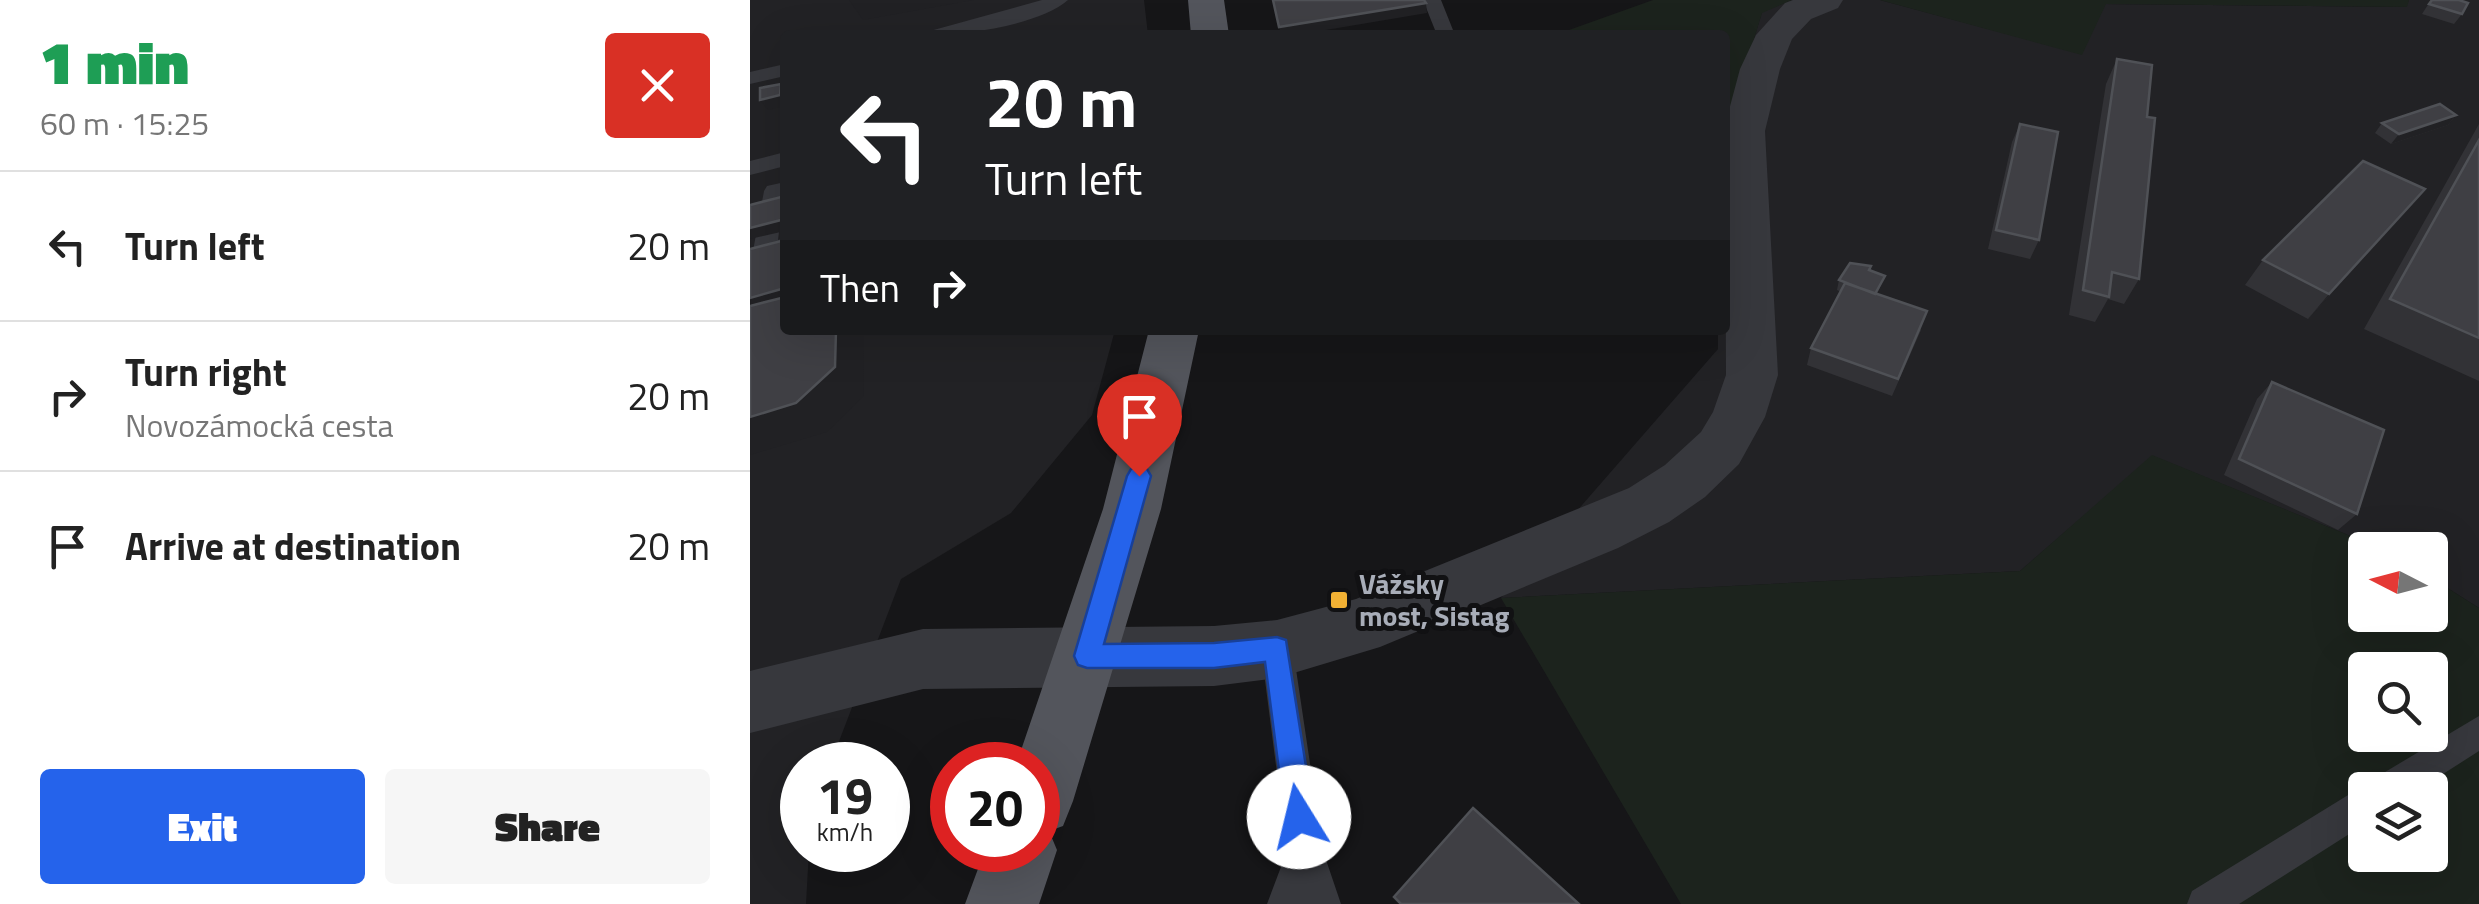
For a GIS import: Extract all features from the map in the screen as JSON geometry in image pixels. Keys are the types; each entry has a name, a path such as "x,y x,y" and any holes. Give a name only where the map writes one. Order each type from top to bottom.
{"main road":[{"path":"1206,0 1209,30"},
{"path":"1058,742 1139,476 1173,335"},
{"path":"1002,904 1013,872"}],"street":[{"path":"750,702 923,659 1214,656 1277,649 1358,627 1597,530 1685,482 1720,448 1738,417 1752,375 1744,130 1760,69 1775,35 1798,12 1825,0"}],"lane":[{"path":"980,30 1014,26 1059,0"},
{"path":"1432,0 1444,30"},
{"path":"750,78 780,71"},
{"path":"750,168 780,160"},
{"path":"780,190 774,191 765,251 780,247"},
{"path":"1277,649 1305,851 1323,904"},
{"path":"2416,772 2479,732"},
{"path":"2205,904 2348,815"},
{"path":"1285,904 1305,851"}],"shaded area":[{"path":"750,0 1144,0 1147,30 780,30 780,335 1114,335 1092,415 1011,513 901,579 839,742 780,742 780,872 808,872 806,904 750,904"},
{"path":"1653,0 1792,0 1762,13 1730,118 1730,30 1569,30"},
{"path":"1792,0 1880,0 2081,54 2105,4 2406,7 2409,0 2479,0 2479,608 2448,588 2448,532 2348,532 2348,535 2153,456 2020,571 1501,598 1718,349 1718,335 1730,335 1730,118 1762,12"},
{"path":"1880,0 2409,0 2407,7 2106,4 2082,55"},
{"path":"2152,455 2348,535 2348,632 2448,632 2448,588 2479,608 2479,904 1681,904 1501,598 2020,571"}],"building":[{"path":"1273,0 1424,0 1426,3 1279,27"},
{"path":"2432,0 2468,3 2462,14 2429,4"},
{"path":"2117,59 2152,65 2147,117 2155,118 2139,279 2112,272 2109,297 2083,290"},
{"path":"780,84 780,95 760,100 760,88"},
{"path":"2440,104 2456,115 2399,134 2382,123"},
{"path":"2020,124 2058,132 2039,240 1996,230"},
{"path":"2479,140 2479,338 2390,299"},
{"path":"2363,161 2425,189 2329,294 2263,260"},
{"path":"780,197 780,220 750,228 750,205"},
{"path":"780,241 780,289 750,298 750,249"},
{"path":"1850,263 1871,266 1869,270 1885,276 1875,294 1839,280"},
{"path":"1845,283 1927,311 1898,379 1811,348"},
{"path":"780,298 780,335 836,335 835,367 796,403 750,417 750,306"},
{"path":"2272,382 2384,430 2357,514 2239,459"},
{"path":"1473,808 1579,904 1401,904 1394,897"}],"place":[{"name":"Vážsky most, Sistag","path":"1339,600"}],"route":[{"path":"1139,476 1087,656 1214,656 1277,649 1299,817"}]}
